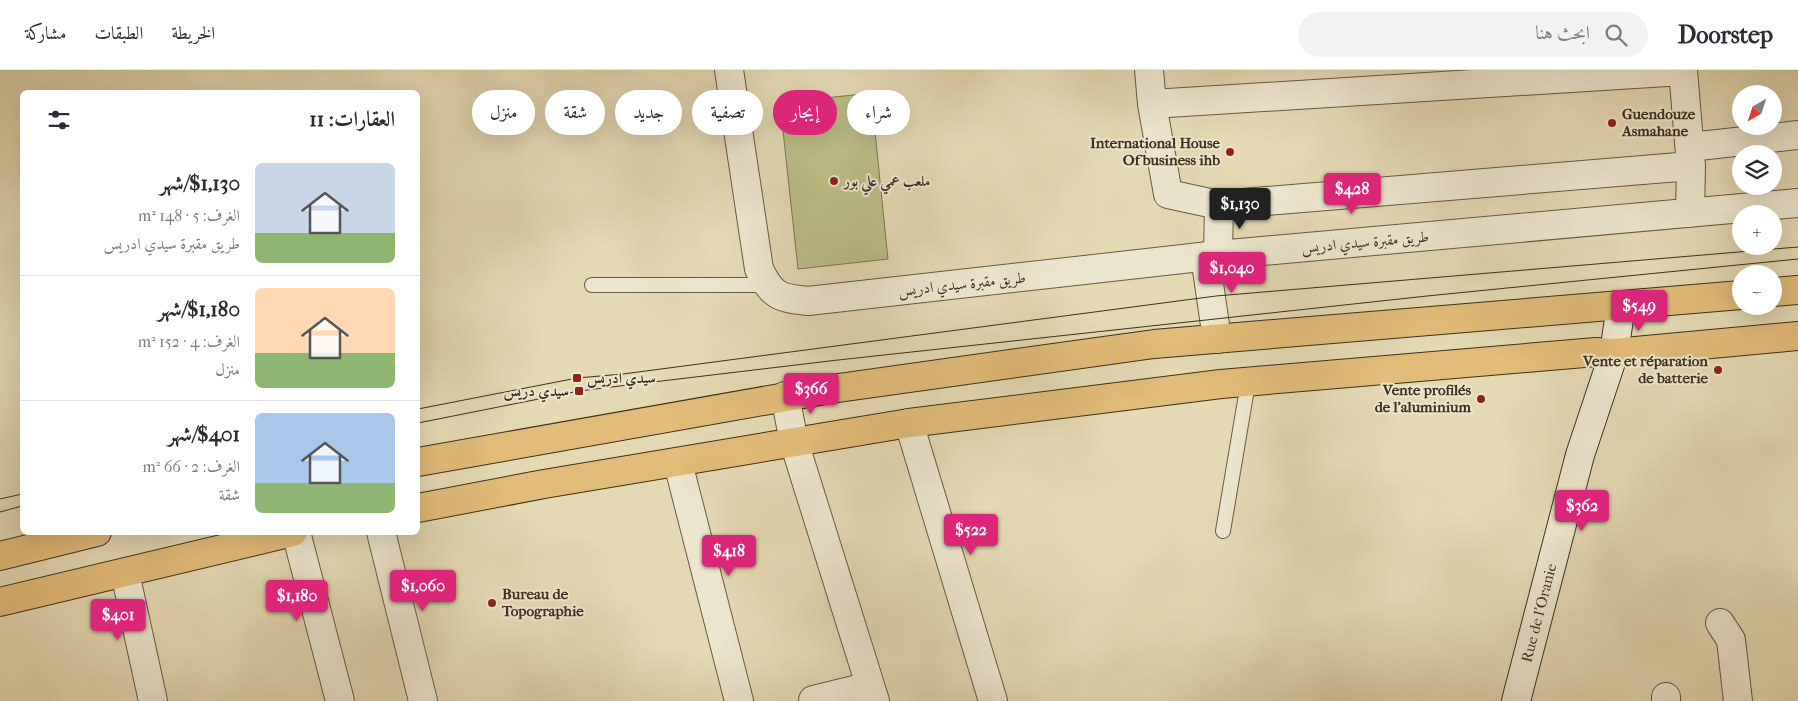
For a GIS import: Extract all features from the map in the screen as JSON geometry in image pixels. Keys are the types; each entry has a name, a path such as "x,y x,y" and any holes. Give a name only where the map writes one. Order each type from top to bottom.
{"main road":[{"path":"1782,291 1798,290"},
{"path":"420,462 831,388 1154,344 1732,296"},
{"path":"420,508 544,484 909,424 1221,384 1596,352 1614,353 1798,336"},
{"path":"0,556 85,535"},
{"path":"0,602 282,535"}],"street":[{"path":"729,70 759,269 767,285"},
{"path":"1149,70 1152,104 1168,194 1219,205 1691,156 1798,135"},
{"path":"1152,104 1683,70 1691,156 1690,213"},
{"name":"طريق مقبرة سيدي ادريس","path":"767,285 784,299 808,301 1212,255 1798,203"},
{"path":"1217,338 1212,255 1219,205"},
{"name":"Rue de l'Oranie","path":"1516,701 1580,455 1614,353 1621,305"},
{"path":"785,396 794,442 873,693 813,700"},
{"path":"909,424 993,701"},
{"path":"678,463 739,701"},
{"path":"295,535 340,701"},
{"path":"382,535 423,701"},
{"path":"125,573 153,701"},
{"path":"1720,623 1730,640 1738,701"}],"lane":[{"path":"592,285 767,285"},
{"path":"1224,531 1248,383"}],"green space":[{"name":"ملعب عمي علي بور","path":"847,96 847,135 875,135 888,259 798,269 783,135 837,135 837,97"}],"tram line":[{"path":"420,409 577,378 623,374 1216,296 1798,247"},
{"path":"420,423 579,391 838,360 1427,296 1798,259"},
{"path":"0,499 20,494"},
{"path":"0,512 20,507"}],"place":[{"name":"Guendouze Asmahane","path":"1612,123"},
{"name":"International House Of business ihb","path":"1230,152"},
{"name":"ملعب عمي علي بور","path":"834,181"},
{"name":"Vente et réparation de batterie","path":"1718,370"},
{"name":"سيدي ادريس","path":"577,378"},
{"name":"سيدي دريس","path":"579,391"},
{"name":"Vente profilés de l'aluminium","path":"1481,399"},
{"name":"Bureau de Topographie","path":"492,603"}]}
